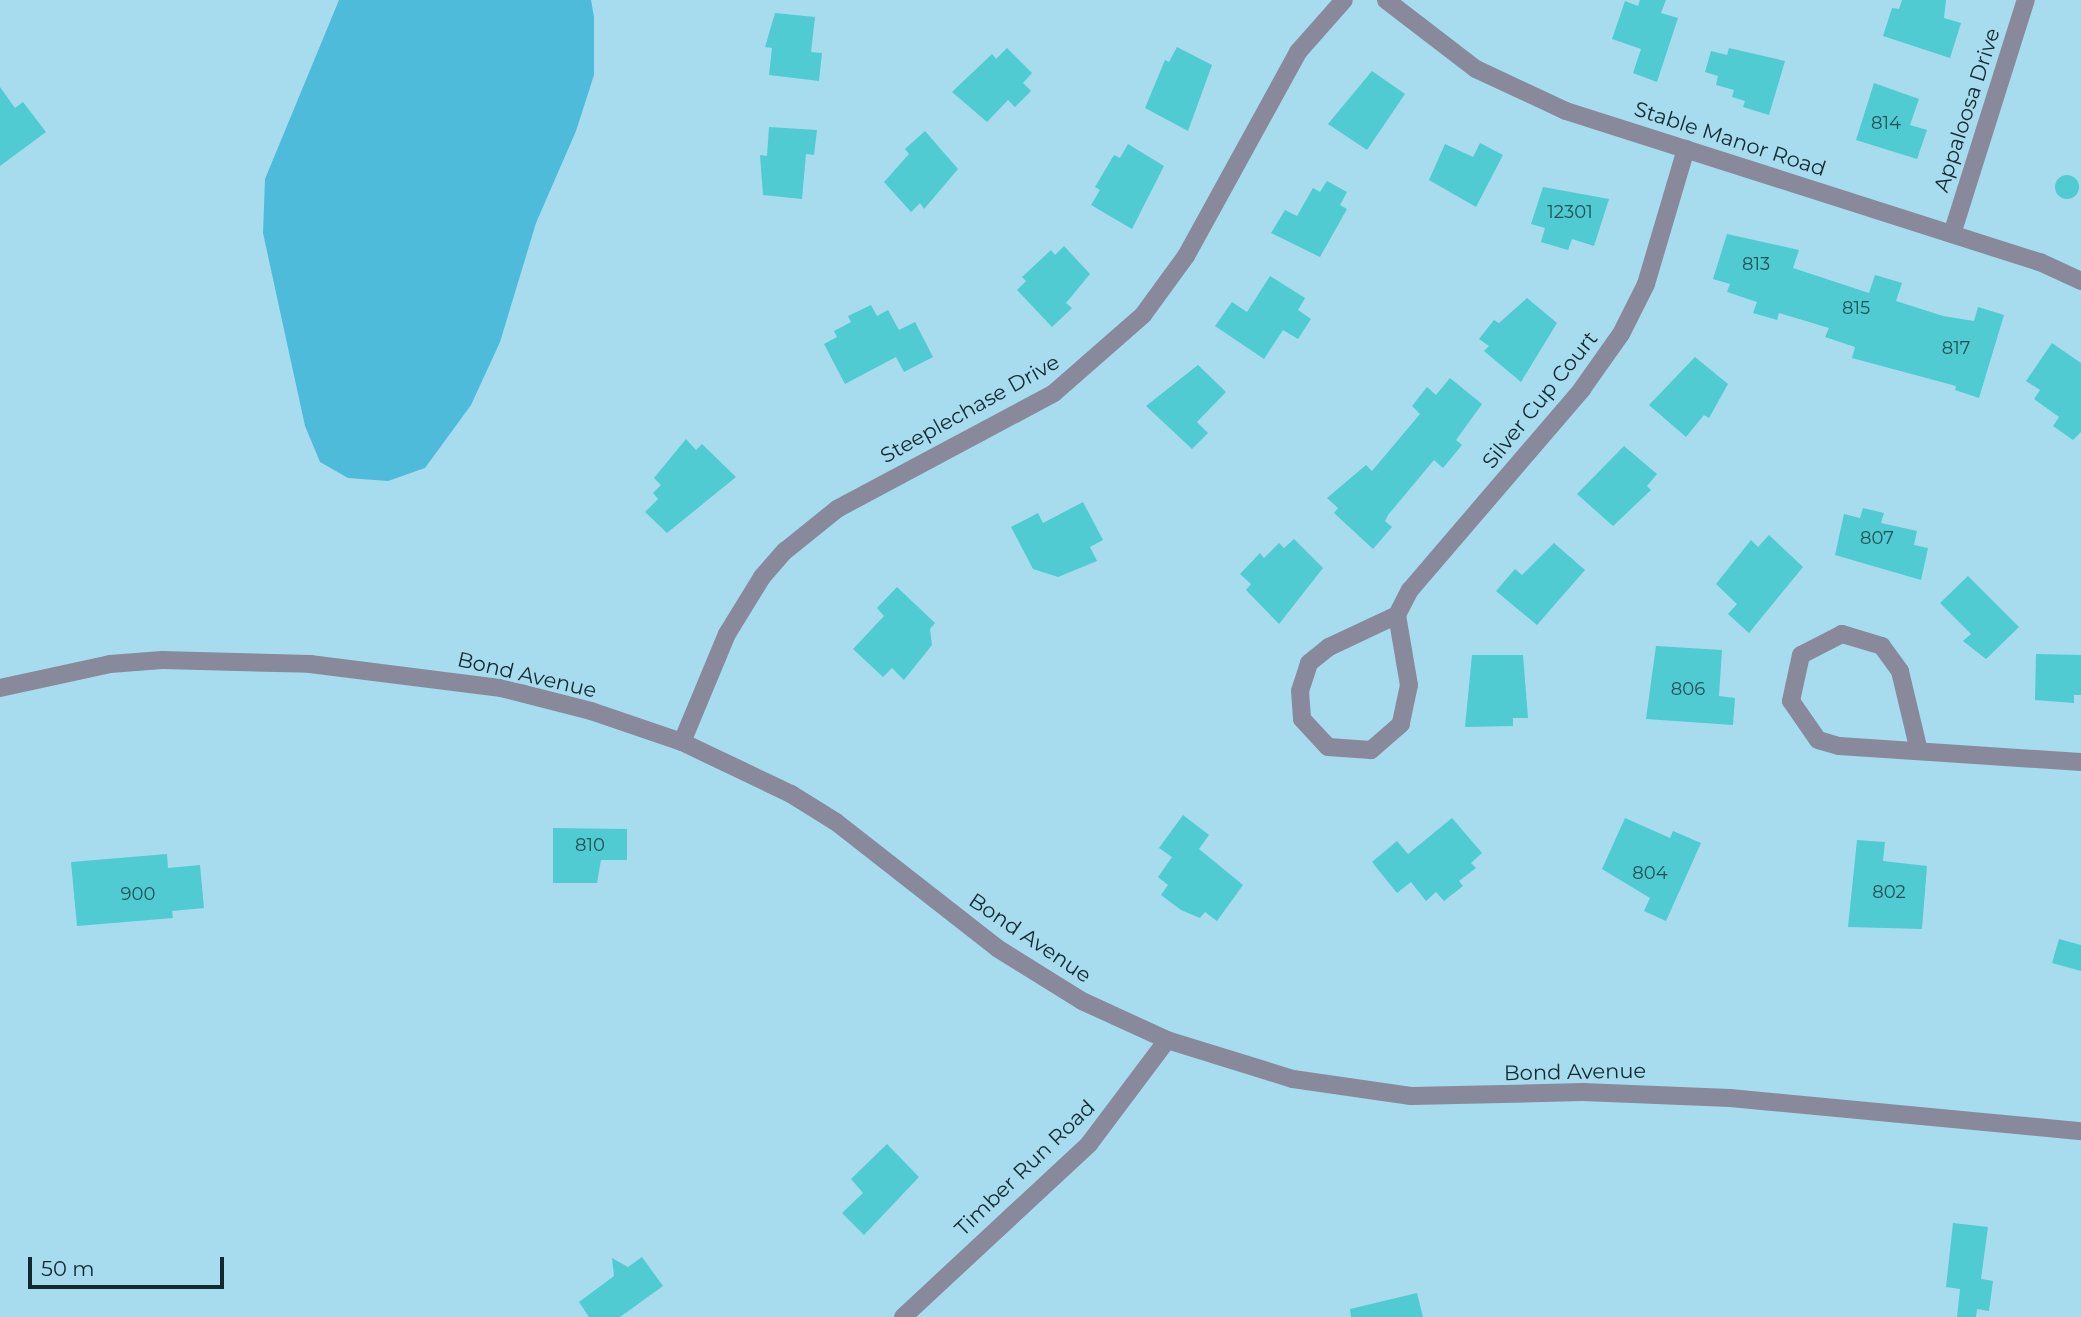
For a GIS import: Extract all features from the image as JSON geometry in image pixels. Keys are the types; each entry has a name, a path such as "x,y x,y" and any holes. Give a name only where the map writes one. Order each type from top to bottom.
{"street":[{"name":"Steeplechase Drive","path":"682,742 727,634 762,577 785,551 837,509 1054,393 1143,315 1186,256 1283,75 1344,0"},
{"name":"Stable Manor Road","path":"1386,0 1431,40 1514,90 1686,149 1952,234 2081,281"},
{"name":"Appaloosa Drive","path":"1952,234 2026,0"},
{"name":"Silver Cup Court","path":"1397,615 1410,590 1582,389 1621,334 1646,284 1686,149"},
{"path":"1397,615 1409,685 1401,724 1371,750 1328,747 1302,719 1300,691 1309,663 1329,647 1397,615"},
{"path":"1919,751 1900,671 1882,646 1842,634 1801,655 1791,701 1818,740 1919,751 2081,762"},
{"name":"Bond Avenue","path":"0,688 110,664 162,660 310,664 501,688 682,742 741,766 836,822 1048,982 1167,1040 1293,1080 1410,1096 1646,1093 2081,1131"},
{"name":"Timber Run Road","path":"902,1317 1089,1144 1167,1040"}],"water":[{"path":"339,0 591,0 594,17 594,75 576,131 536,223 500,342 471,405 425,468 388,481 348,478 320,462 305,426 263,233 265,179"}],"building":[{"path":"1640,0 1666,0 1661,13 1678,18 1657,82 1633,73 1641,49 1612,39 1625,1 1638,6"},
{"path":"1902,0 1946,0 1944,18 1961,23 1950,58 1883,36 1892,8 1899,9"},
{"path":"775,13 815,17 811,52 822,53 819,81 769,75 772,48 765,47"},
{"path":"1177,47 1212,65 1188,131 1145,108 1165,60 1169,62"},
{"path":"1007,48 1032,73 1023,83 1031,91 1015,107 1008,100 987,122 952,92 992,54 996,59"},
{"path":"1729,48 1785,61 1769,115 1743,107 1745,101 1732,97 1734,90 1716,85 1718,76 1705,72 1711,51 1727,55"},
{"path":"1372,71 1405,94 1367,150 1328,124"},
{"path":"1874,83 1919,99 1910,125 1927,130 1917,159 1856,140"},
{"path":"0,87 15,108 23,102 46,132 0,166"},
{"path":"769,127 817,130 814,155 806,154 802,199 763,195 760,155 767,156"},
{"path":"925,131 958,169 924,209 920,203 911,212 884,182 909,154 905,149"},
{"path":"1480,143 1503,155 1476,207 1429,180 1445,144 1473,157"},
{"path":"1128,144 1164,166 1132,229 1091,205 1100,190 1095,187 1114,155 1120,158"},
{"path":"2067,175 2075,179 2079,187 2075,195 2067,199 2059,195 2055,187 2059,179"},
{"path":"1327,181 1347,192 1340,205 1347,209 1320,257 1271,233 1285,210 1297,216 1313,188 1320,192"},
{"path":"1543,187 1609,199 1594,246 1572,239 1568,250 1541,242 1545,228 1531,224"},
{"path":"1727,234 1799,250 1793,268 1869,293 1875,275 1902,283 1896,301 1943,316 1974,321 1978,307 2004,315 1979,398 1955,390 1956,386 1852,358 1855,347 1825,337 1829,328 1779,313 1777,320 1753,313 1757,302 1727,292 1730,284 1713,279"},
{"path":"1064,246 1090,274 1066,303 1072,308 1052,327 1017,290 1026,281 1022,277 1051,250 1055,255"},
{"path":"1270,276 1305,298 1298,310 1311,319 1298,339 1283,330 1264,359 1215,326 1232,302 1247,312"},
{"path":"1527,298 1557,323 1521,382 1484,351 1489,346 1479,339 1494,320 1499,323"},
{"path":"871,305 877,316 888,310 899,330 915,322 933,357 904,372 896,357 845,384 824,344 837,337 834,331 851,322 848,316"},
{"path":"2052,343 2081,363 2081,432 2073,440 2053,426 2059,417 2034,399 2040,390 2026,381"},
{"path":"1695,357 1728,384 1709,418 1704,415 1686,437 1649,405"},
{"path":"1198,365 1226,392 1197,422 1208,433 1192,449 1146,406"},
{"path":"1450,378 1482,404 1456,440 1462,445 1443,468 1434,460 1388,515 1385,521 1392,527 1373,549 1334,513 1338,508 1327,498 1366,465 1372,471 1420,414 1412,406 1427,387 1436,395"},
{"path":"686,439 696,450 702,444 736,477 667,533 645,512 658,499 653,493 661,485 654,478"},
{"path":"1624,446 1657,474 1647,486 1651,490 1613,526 1577,494"},
{"path":"1083,502 1103,540 1090,547 1097,561 1058,577 1033,569 1011,527 1038,513 1043,523"},
{"path":"1863,508 1884,513 1881,523 1917,531 1914,545 1928,548 1921,580 1835,555 1844,514 1860,518"},
{"path":"1769,535 1803,567 1749,633 1728,614 1737,604 1716,584 1751,540 1758,547"},
{"path":"1294,539 1323,568 1279,624 1246,590 1251,584 1240,574 1260,553 1264,558 1279,543 1284,548"},
{"path":"1554,543 1585,570 1537,625 1496,591 1515,569 1522,575"},
{"path":"1968,576 2019,627 1986,659 1963,641 1971,634 1940,603"},
{"path":"897,587 935,623 930,629 932,645 904,680 892,668 883,677 853,649 884,616 877,608"},
{"path":"1656,646 1722,650 1719,696 1735,698 1733,725 1646,719"},
{"path":"2036,654 2081,655 2081,695 2074,695 2074,703 2035,700"},
{"path":"1472,655 1523,655 1528,718 1513,718 1513,726 1465,727"},
{"path":"1183,815 1209,835 1199,849 1243,885 1217,921 1205,912 1200,918 1181,910 1161,895 1168,885 1158,877 1172,857 1159,848"},
{"path":"1452,818 1482,853 1471,863 1476,868 1459,881 1463,886 1444,901 1436,892 1426,901 1411,882 1397,893 1372,862 1397,841 1408,854"},
{"path":"1625,818 1670,838 1673,831 1701,843 1666,921 1644,911 1650,898 1602,869"},
{"path":"553,828 627,829 627,860 601,860 597,883 553,883"},
{"path":"1857,840 1885,842 1883,861 1927,866 1922,929 1848,927"},
{"path":"167,854 168,868 200,865 204,908 172,911 173,918 77,926 71,862"},
{"path":"2059,939 2081,945 2081,971 2052,963"},
{"path":"887,1144 919,1177 864,1235 842,1213 863,1193 851,1179"},
{"path":"1953,1223 1988,1227 1981,1279 1993,1281 1989,1311 1977,1309 1976,1317 1957,1317 1960,1289 1946,1287"},
{"path":"642,1257 663,1286 620,1317 589,1317 579,1302 614,1276 612,1258 628,1267"},
{"path":"1417,1293 1423,1317 1351,1317 1350,1309"}]}
